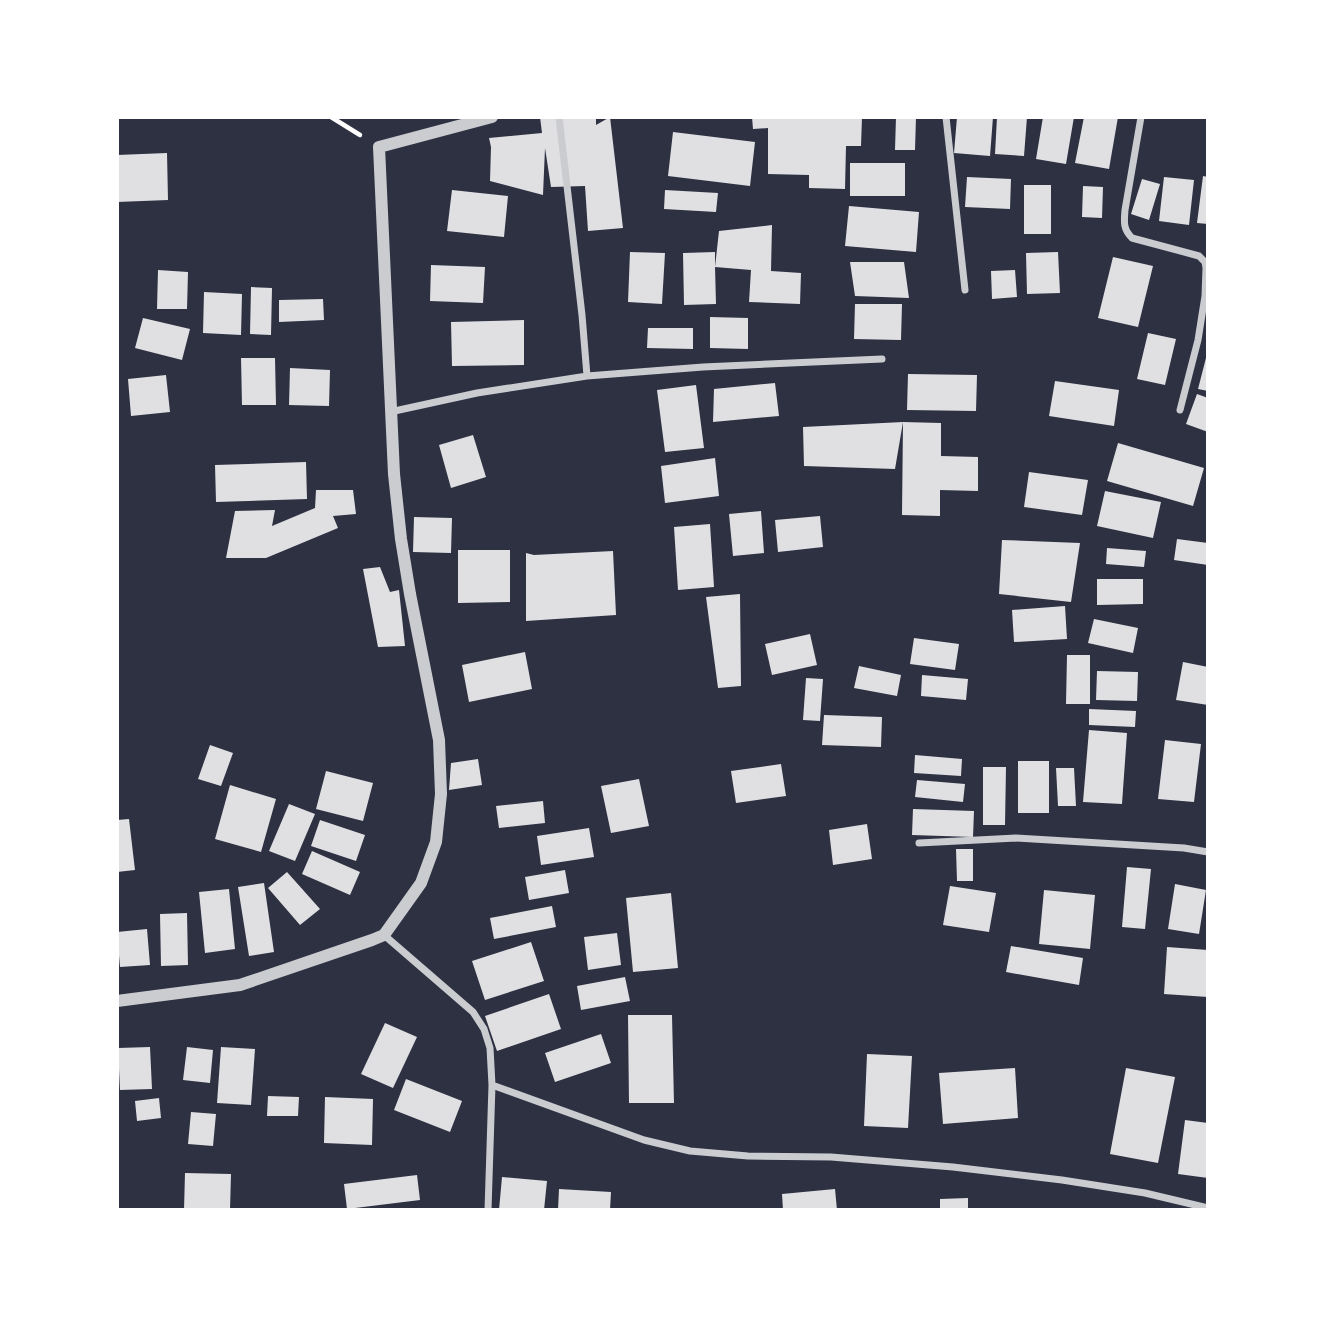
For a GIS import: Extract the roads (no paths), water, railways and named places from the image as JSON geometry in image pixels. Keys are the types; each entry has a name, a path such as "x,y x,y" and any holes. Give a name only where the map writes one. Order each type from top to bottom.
{"street":[{"path":"117,1001 240,985 384,935 421,883 436,842 441,794 439,740 401,539 394,474 379,147 492,117"},
{"path":"559,117 587,376"},
{"path":"946,117 965,290"},
{"path":"1141,117 1125,210 1126,232 1132,238 1199,256 1205,262 1206,268 1198,340 1180,410"},
{"path":"390,412 477,393 587,376 703,367 882,359"},
{"path":"919,843 1016,838 1184,848 1208,852"},
{"path":"384,935 473,1012 484,1029 490,1048 492,1085 488,1210"},
{"path":"492,1085 644,1140 690,1151 748,1156 831,1157 953,1167 1062,1180 1208,1208"}]}
